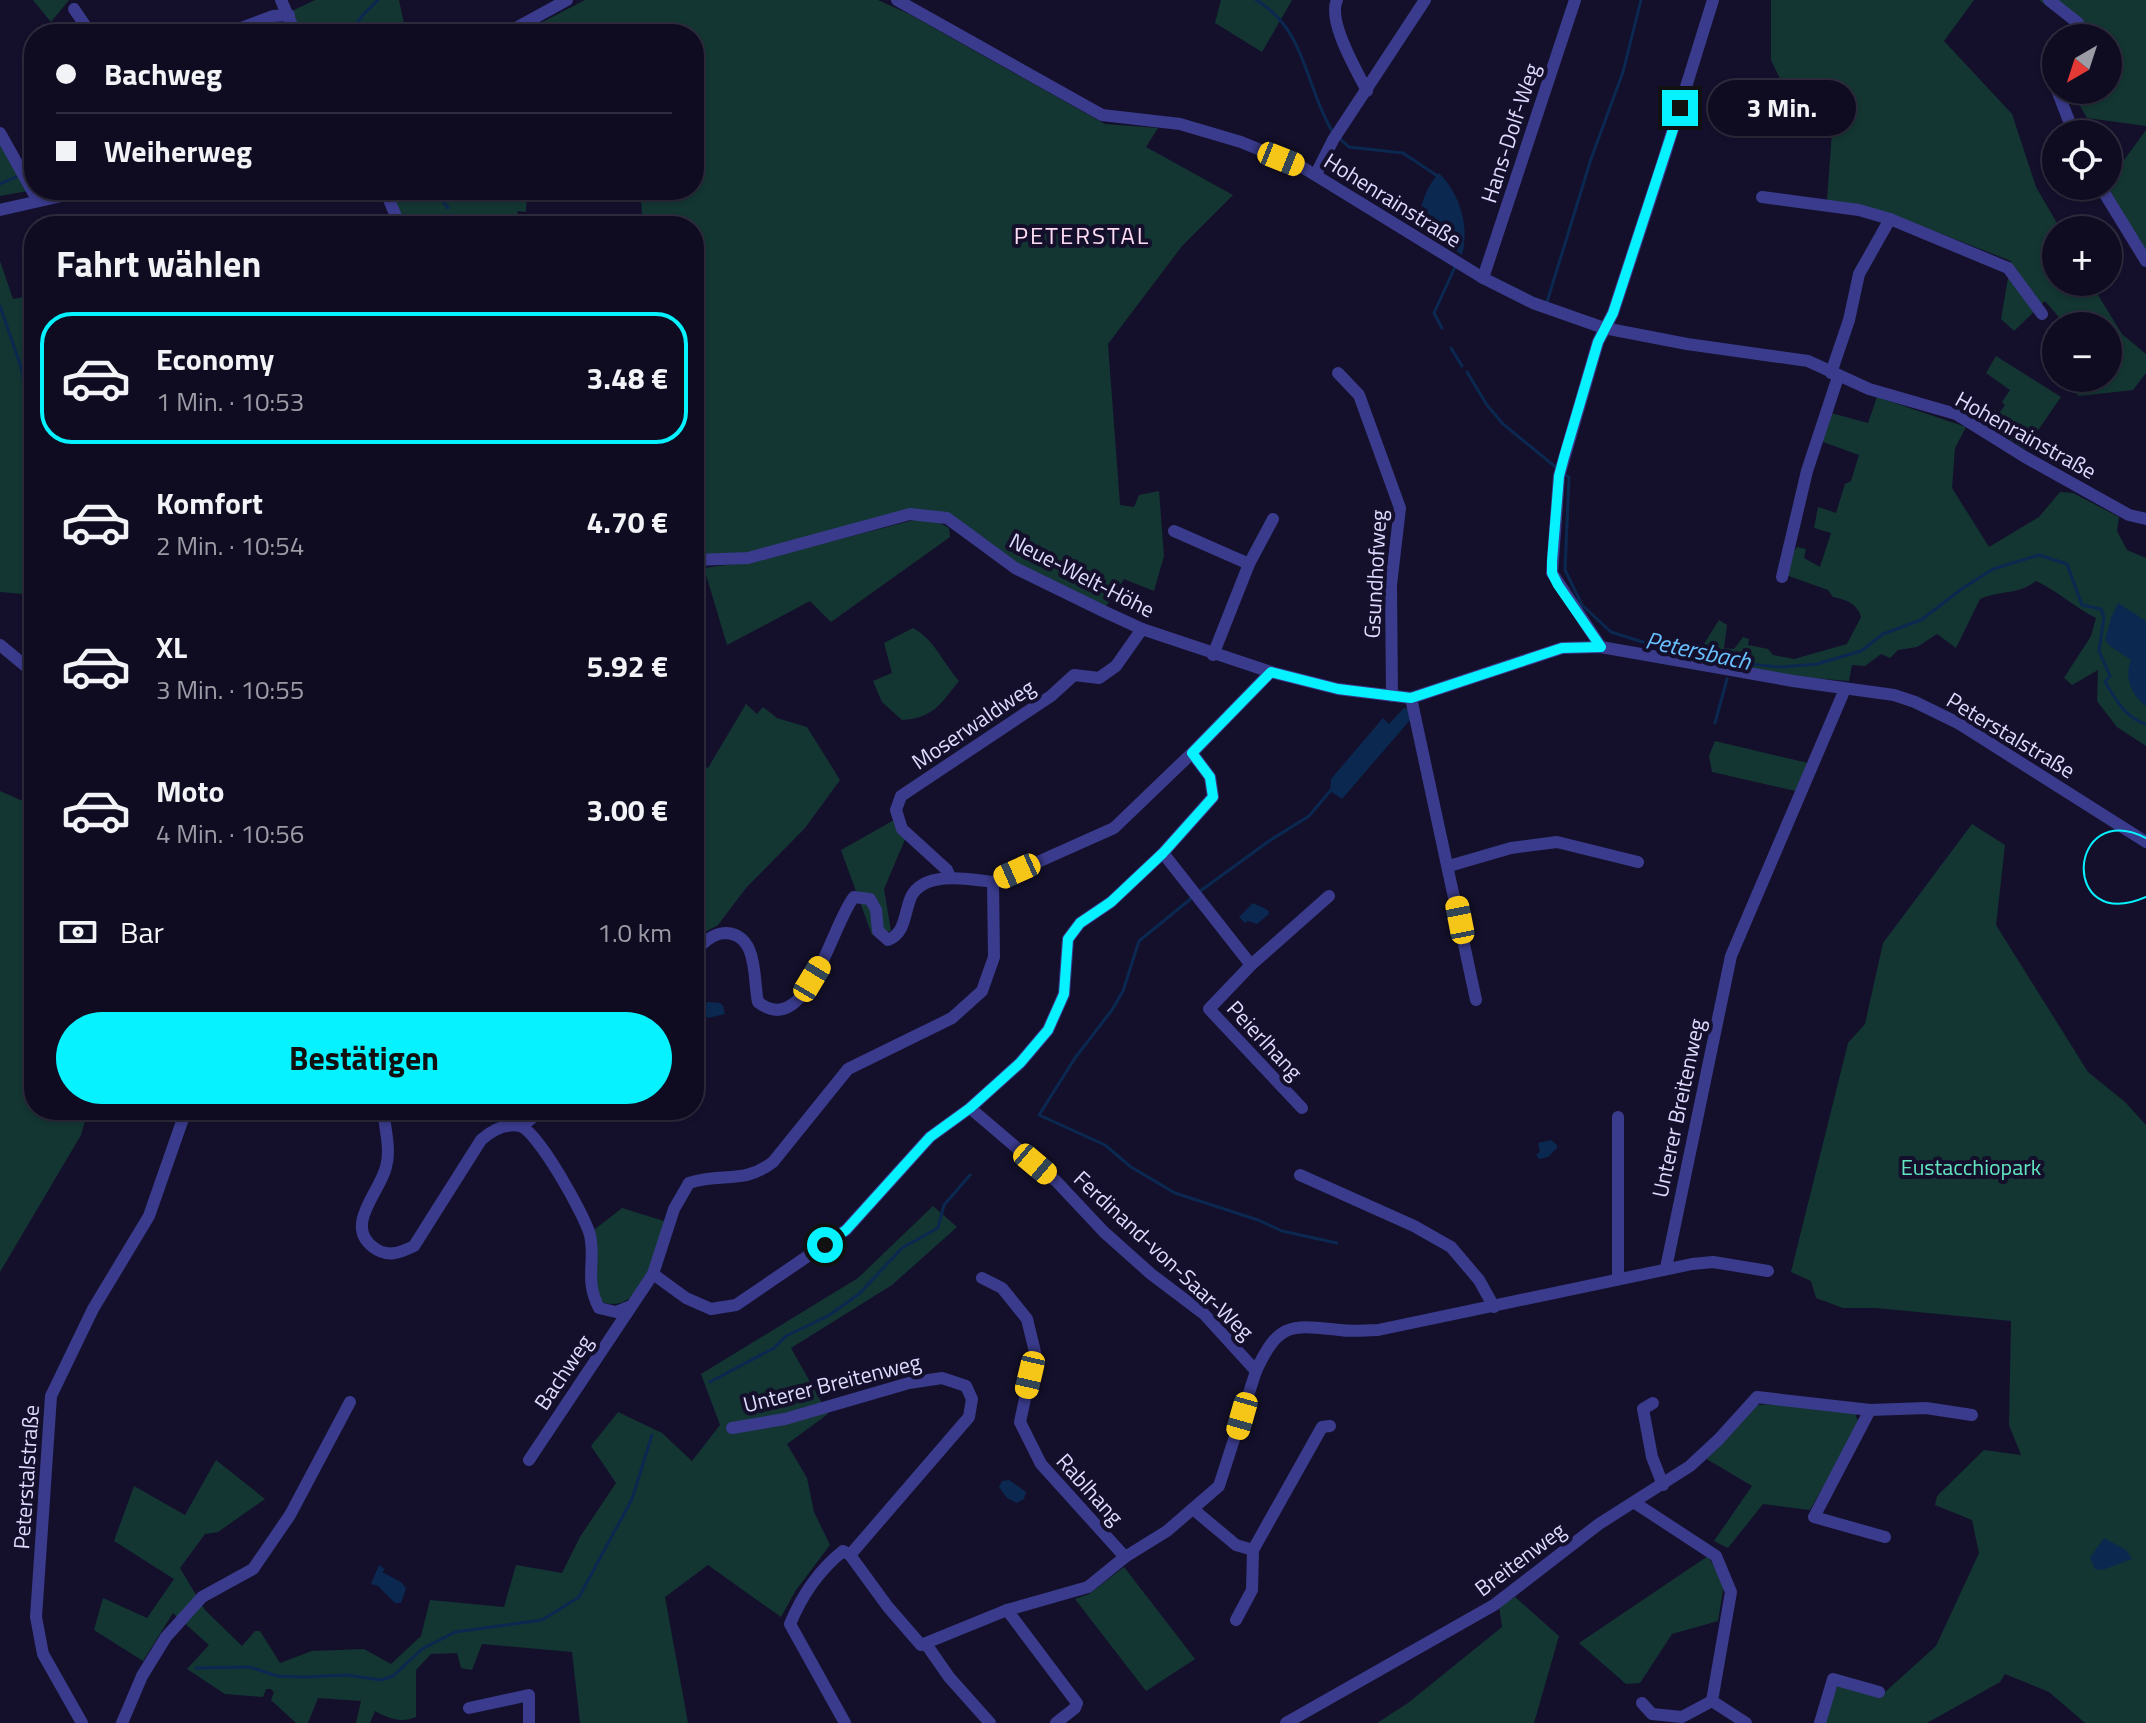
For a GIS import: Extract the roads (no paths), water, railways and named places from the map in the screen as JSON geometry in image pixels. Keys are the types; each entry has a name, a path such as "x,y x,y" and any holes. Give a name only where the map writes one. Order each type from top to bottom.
{"street":[{"path":"281,0 292,24"},
{"path":"523,24 567,0"},
{"name":"Hohenrainstraße","path":"897,0 911,3 1102,115 1180,124 1241,142 1316,174 1483,278 1533,303 1604,328 1687,344 1808,361 1869,389 1956,414 2035,463 2129,515 2146,519"},
{"path":"1337,0 1334,6 1341,37 1367,91"},
{"path":"1316,174 1333,140 1425,0"},
{"name":"Hans-Dolf-Weg","path":"1483,278 1575,0"},
{"path":"1601,647 1552,573 1560,472 1598,342 1613,313 1713,0"},
{"path":"2049,0 2077,24"},
{"path":"74,9 84,24"},
{"path":"252,24 273,16 289,15"},
{"path":"0,133 24,176"},
{"path":"1762,197 1859,210 1890,219 2008,268 2042,314"},
{"path":"0,210 43,200"},
{"path":"2109,200 2146,261"},
{"path":"1782,577 1859,274 1890,219"},
{"name":"Gsundhofweg","path":"1338,373 1359,395 1400,508 1391,585 1392,696"},
{"name":"Neue-Welt-Höhe","path":"704,560 748,558 910,514 947,518 1015,568 1142,629 1271,672"},
{"path":"1213,655 1249,564 1273,519"},
{"path":"1174,531 1249,564"},
{"name":"Moserwaldweg","path":"950,877 947,870 902,829 896,810 901,796 1051,696 1074,675 1099,678 1116,666 1142,629"},
{"path":"0,645 24,665"},
{"name":"Peterstalstraße","path":"1271,672 1338,689 1411,698 1562,648 1601,647 1894,695 1958,723 2146,842"},
{"path":"704,944 718,933 740,937 749,949 758,1002 770,1009 793,1006 823,961 854,897 870,899 876,910 878,931 888,940 899,933 917,889 950,877 993,882 1114,828 1271,672"},
{"name":"Unterer Breitenweg","path":"1666,1268 1731,956 1845,689"},
{"path":"1411,698 1476,1000"},
{"path":"653,1274 686,1298 711,1309 736,1305 846,1230 930,1137 970,1108 1020,1063 1048,1030 1064,994 1068,939 1080,923 1111,902 1163,853 1213,797 1210,777 1192,753"},
{"path":"1449,866 1511,848 1557,842 1638,862"},
{"name":"Peierlhang","path":"1163,853 1251,965"},
{"path":"522,1126 534,1136 572,1196 590,1236 591,1292 599,1308 616,1312 631,1306 653,1274 674,1209 689,1183 704,1178 746,1177 762,1171 773,1162 848,1069 952,1018 982,991 994,957 993,882"},
{"name":"Peierlhang","path":"1302,1108 1209,1009 1251,965 1329,896"},
{"name":"Ferdinand-von-Saar-Weg","path":"970,1108 1057,1182 1104,1232 1151,1274 1204,1314 1256,1371"},
{"name":"Unterer Breitenweg","path":"1618,1117 1618,1279"},
{"name":"Peterstalstraße","path":"82,1723 43,1654 36,1617 51,1396 93,1309 149,1216 183,1120"},
{"path":"384,1120 388,1156 386,1169 363,1215 361,1229 369,1244 385,1254 398,1254 414,1246 481,1140 504,1126 522,1126 530,1120"},
{"path":"1300,1175 1414,1226 1451,1247 1479,1280 1494,1307"},
{"path":"850,1555 888,1607 921,1645 926,1644 1007,1610 1088,1587 1193,1509 1219,1486 1256,1371 1270,1346 1284,1331 1299,1325 1345,1331 1378,1330 1666,1268 1713,1262 1768,1271"},
{"name":"Rablhang","path":"982,1278 1002,1288 1027,1319 1035,1352 1020,1422 1041,1464 1125,1557"},
{"name":"Bachweg","path":"529,1460 631,1306"},
{"name":"Unterer Breitenweg","path":"732,1428 785,1419 909,1383 942,1378 966,1386 972,1399 969,1417 850,1555 843,1551 827,1564 800,1599 790,1624 845,1723"},
{"name":"Breitenweg","path":"1286,1723 1485,1611 1599,1524 1690,1466 1757,1397 1870,1410"},
{"path":"122,1723 142,1676 166,1637 202,1597 253,1569 290,1515 350,1402"},
{"path":"1653,1403 1643,1409 1644,1422 1652,1457 1663,1485"},
{"path":"1885,1537 1814,1517 1870,1410 1926,1408 1972,1415"},
{"path":"1236,1620 1252,1590 1253,1550 1322,1427 1330,1426"},
{"path":"1635,1503 1716,1556 1731,1592 1712,1701"},
{"path":"1193,1509 1236,1545 1253,1550"},
{"path":"1007,1610 1077,1703 1056,1723"},
{"path":"926,1644 949,1677 990,1723"},
{"path":"1820,1723 1833,1679 1879,1692"},
{"path":"469,1708 529,1695 529,1723"},
{"path":"1642,1703 1652,1714 1682,1717 1712,1701"},
{"path":"1712,1701 1746,1723"}],"water":[{"path":"1439,173 1453,191 1461,211 1465,233 1462,255 1431,235 1421,222 1421,207"},
{"path":"2118,603 2146,621 2146,706 2130,685 2128,672 2131,660 2105,640"},
{"path":"1404,708 1409,709 1410,720 1342,799 1330,791 1331,779 1383,718 1389,724"},
{"path":"1253,903 1268,910 1269,914 1257,924 1245,923 1239,917"},
{"path":"720,1003 725,1014 708,1018 704,1014 704,1004"},
{"path":"1551,1140 1557,1148 1548,1157 1539,1159 1536,1155 1540,1152 1538,1143"},
{"path":"1009,1480 1026,1492 1024,1499 1017,1503 1007,1498 999,1487 1002,1481"},
{"path":"2104,1538 2126,1550 2132,1559 2102,1570 2095,1569 2090,1558"},
{"path":"379,1565 385,1569 382,1572 406,1588 401,1603 395,1603 378,1586 371,1584"}],"waterway":[{"name":"Petersbach","path":"356,24 378,0"},
{"name":"Petersbach","path":"1256,0 1273,12 1295,42 1332,131"},
{"path":"1547,302 1591,159 1623,72 1641,0"},
{"name":"Petersbach","path":"1339,138 1349,147 1403,153 1436,175"},
{"name":"Petersbach","path":"0,184 16,177"},
{"path":"442,200 448,208"},
{"name":"Petersbach","path":"1442,328 1434,313 1455,267"},
{"path":"0,306 22,370 24,386"},
{"name":"Petersbach","path":"1451,348 1462,366"},
{"name":"Petersbach","path":"1467,372 1503,424 1558,469"},
{"name":"Petersbach","path":"1564,474 1569,477 1565,570 1582,605 1611,632 1646,643 1748,664 1781,667 1817,664 1861,651 1883,634 1921,620 1993,569 2039,555 2067,564 2082,605 2101,609 2104,617 2099,651 2110,676 2105,682 2127,713 2146,724"},
{"path":"1715,723 1727,679"},
{"path":"1199,892 1309,816 1331,790"},
{"path":"1193,897 1139,941 1123,991 1039,1115 1105,1145 1131,1167 1175,1193 1282,1231 1337,1243"},
{"path":"710,1382 774,1348 786,1336 828,1316 859,1294 902,1248 938,1228 944,1205 970,1175"},
{"path":"196,1668 250,1667 277,1676 347,1675 381,1680 393,1676 422,1649 455,1632 542,1620 579,1597 632,1499 652,1435"}],"tram line":[{"path":"2146,838 2120,831 2100,836 2088,849 2084,867 2087,884 2098,898 2118,904 2146,897"}],"district":[{"name":"PETERSTAL","path":"1082,236"}],"park label":[{"name":"Eustacchiopark","path":"1971,1167"}]}
